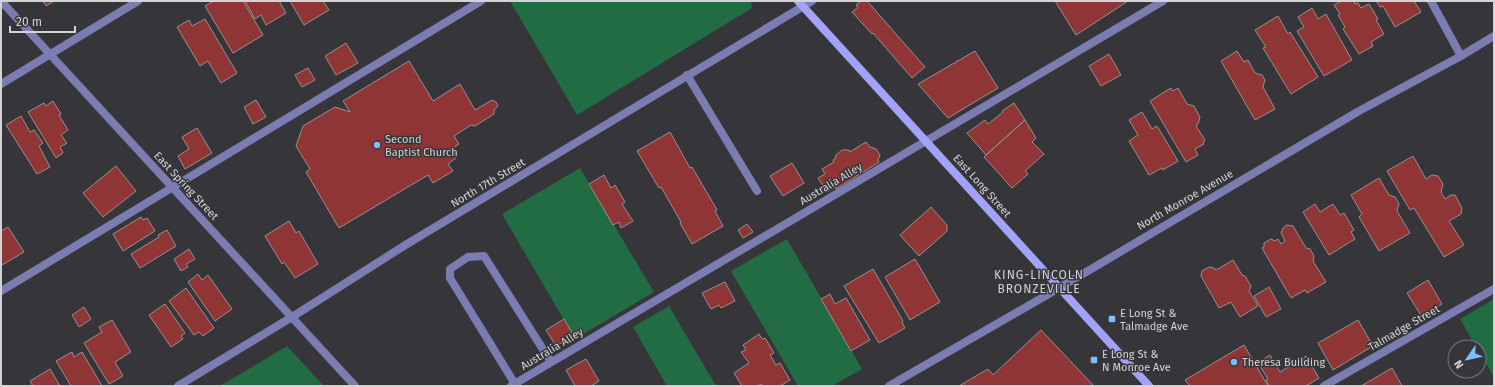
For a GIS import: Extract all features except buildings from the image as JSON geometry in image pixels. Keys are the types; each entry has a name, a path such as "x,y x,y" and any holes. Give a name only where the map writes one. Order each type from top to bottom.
{"street":[{"name":"East Spring Street","path":"1,1 354,386"},
{"path":"1,84 138,1"},
{"path":"1,291 481,1"},
{"name":"North 17th Street","path":"178,386 292,317 407,244 687,75 800,4 812,1"},
{"name":"Australia Alley","path":"513,385 1163,1"},
{"path":"1430,1 1461,56"},
{"name":"East Long Street","path":"800,4 1149,386"},
{"name":"North Monroe Avenue","path":"889,386 1059,288 1359,111 1461,56 1494,36"},
{"path":"687,75 757,191"},
{"path":"513,385 450,278 450,269 468,257 484,256 551,362"},
{"name":"Talmadge Street","path":"1324,386 1494,289"}],"green space":[{"path":"510,1 751,1 752,8 577,115"},
{"path":"580,168 654,292 575,339 502,214"},
{"path":"787,239 862,369 832,386 798,386 731,271"},
{"path":"1494,299 1494,377 1487,365 1487,339 1471,339 1460,319"},
{"path":"669,306 716,386 667,386 633,327"},
{"path":"287,346 324,386 220,386"}],"place":[{"name":"Second Baptist Church","path":"377,145"},
{"name":"E Long St & Talmadge Ave","path":"1112,319"},
{"name":"E Long St & N Monroe Ave","path":"1094,360"},
{"name":"Theresa Building","path":"1234,362"}],"district":[{"name":"KING-LINCOLN BRONZEVILLE","path":"1039,282"}]}
